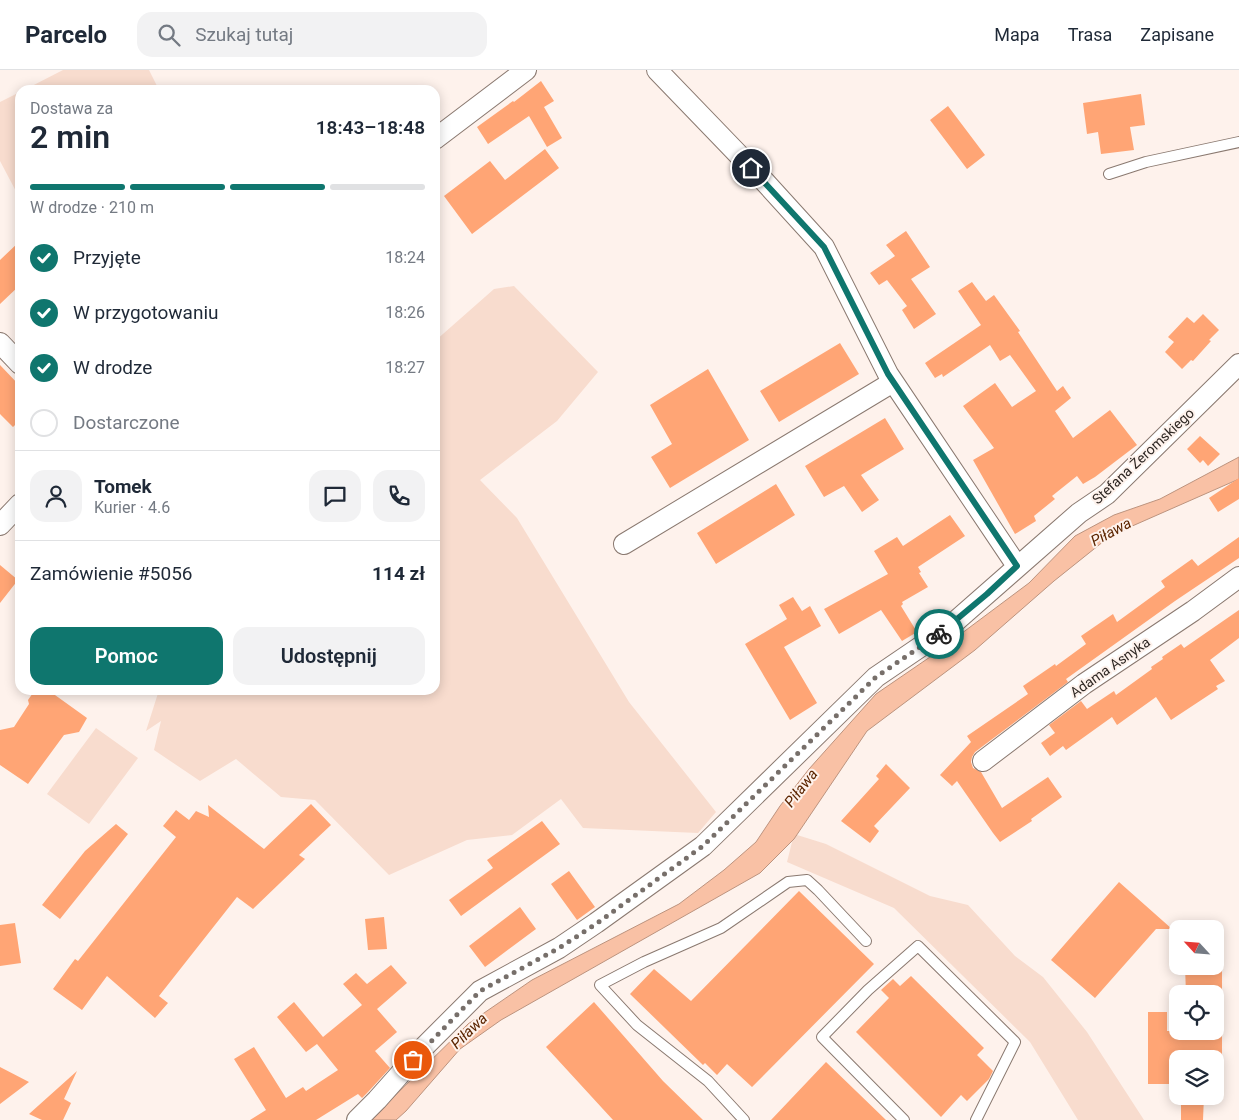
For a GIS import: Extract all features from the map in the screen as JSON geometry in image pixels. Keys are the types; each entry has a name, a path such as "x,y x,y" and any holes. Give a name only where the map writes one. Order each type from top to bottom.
{"street":[{"path":"440,135 526,70"},
{"path":"657,70 764,181 824,247 893,382 1017,566"},
{"path":"0,343 15,359"},
{"name":"Stefana Żeromskiego","path":"357,1120 425,1046 480,991 559,948 596,924 703,846 876,677 926,644 957,620 1079,513 1107,494 1239,364"},
{"path":"624,544 893,382"},
{"path":"0,525 15,509"},
{"name":"Adama Asnyka","path":"983,761 1084,684 1239,577"}],"lane":[{"path":"1109,174 1146,162 1239,142"},
{"path":"744,1120 708,1081 637,1025 600,985 644,962 721,928 788,882 807,880 866,941"},
{"path":"904,1120 822,1037 868,990 918,946 1014,1042 976,1120"}],"shaded area":[{"path":"63,70 149,70 156,85 34,85"},
{"path":"15,94 15,189 0,161 0,102"},
{"path":"514,286 598,372 557,421 480,480 517,518 629,702 716,812 698,833 583,828 561,799 512,835 467,840 389,875 315,800 281,797 236,759 200,781 154,750 161,721 146,731 157,695 440,695 440,337 494,289"},
{"path":"96,728 138,758 89,824 47,794"},
{"path":"794,834 826,844 930,896 968,905 1015,956 1043,977 1087,1032 1144,1120 1078,1120 1030,1042 894,908 787,862"}],"water":[{"name":"Piława","path":"1239,457 1239,479 1130,527 1104,541 1054,581 975,650 867,731 794,839 760,873 501,1020 460,1049 396,1120 370,1120 468,1024 532,980 679,904 724,870 756,842 780,806 809,769 876,694 930,657 1029,583 1075,536 1114,515 1160,499"}],"building":[{"path":"541,81 554,101 544,107 562,138 547,147 529,116 488,144 477,127"},
{"path":"1141,94 1145,125 1130,127 1134,150 1101,154 1098,132 1087,134 1083,103"},
{"path":"948,106 985,155 967,169 930,120"},
{"path":"545,149 559,168 472,234 444,196 490,161 505,180"},
{"path":"906,231 930,267 911,279 936,314 914,329 902,310 907,306 887,280 879,285 870,273 895,256 886,245"},
{"path":"15,246 15,290 0,304 0,260"},
{"path":"972,282 986,301 994,295 1020,331 1018,332 1057,391 1063,386 1071,398 1055,411 1073,438 1110,410 1137,445 1083,484 1077,476 1052,496 1055,499 1034,516 1036,521 1015,534 973,460 994,448 963,406 995,383 1012,407 1036,391 1010,355 1000,361 990,345 943,377 942,374 935,378 925,363 981,325 958,291"},
{"path":"1203,314 1219,330 1193,361 1191,360 1182,369 1165,352 1174,342 1168,337 1187,317 1194,323"},
{"path":"840,343 859,374 779,422 760,391"},
{"path":"0,365 15,381 15,425 13,427 0,414"},
{"path":"708,369 749,440 670,488 651,457 672,444 650,405"},
{"path":"885,418 904,449 861,475 879,500 862,512 844,486 824,497 805,466"},
{"path":"1200,436 1220,454 1208,466 1203,460 1200,463 1187,449"},
{"path":"1239,478 1239,499 1218,512 1209,498"},
{"path":"776,484 795,515 716,564 697,533"},
{"path":"950,515 965,536 918,567 921,572 919,573 928,587 902,602 901,606 917,632 902,641 881,610 839,634 824,609 888,574 874,551 897,537 903,546"},
{"path":"1239,537 1239,558 1066,679 1068,682 975,752 971,762 973,768 981,772 1002,808 1048,777 1062,797 1031,819 1032,821 1000,842 957,781 952,786 940,775 971,742 967,736 1028,694 1023,686 1055,664 1056,666 1086,644 1081,636 1113,614 1117,622 1165,587 1161,581 1192,559 1198,566"},
{"path":"0,565 15,578 15,584 0,603"},
{"path":"793,597 802,611 810,606 821,626 784,647 817,703 790,720 745,644 787,619 779,605"},
{"path":"1239,610 1239,638 1210,660 1225,681 1216,686 1218,689 1171,720 1156,697 1117,725 1112,717 1066,750 1063,746 1050,756 1041,743 1055,733 1049,725 1081,701 1087,709 1114,691 1116,695 1152,669 1151,667 1163,659 1162,657 1181,644 1184,648"},
{"path":"32,695 55,695 87,718 79,732 64,735 28,784 0,765 0,730 14,727 29,704 28,700"},
{"path":"886,764 910,788 874,826 879,831 870,843 841,821 879,779 876,776"},
{"path":"311,804 331,825 299,855 305,859 253,909 237,897 159,996 168,1003 155,1018 107,976 82,1010 53,989 75,959 78,961 176,837 163,826 176,810 189,820 196,811 209,817 208,805 264,849"},
{"path":"542,821 560,844 461,916 449,900 493,868 487,860"},
{"path":"116,824 128,834 60,919 42,905 85,851"},
{"path":"569,871 595,907 577,920 551,884"},
{"path":"1119,882 1169,926 1169,929 1156,929 1095,998 1051,960"},
{"path":"799,891 874,964 752,1087 727,1064 717,1075 705,1063 703,1065 630,994 654,969 691,1001"},
{"path":"520,907 536,929 485,967 469,946"},
{"path":"384,917 387,949 368,950 365,919"},
{"path":"15,923 21,963 0,966 0,925"},
{"path":"391,965 407,983 377,1009 397,1032 375,1051 390,1068 362,1098 358,1094 316,1120 250,1120 266,1110 234,1059 254,1047 286,1098 303,1087 306,1091 338,1070 317,1044 306,1052 277,1017 294,1002 323,1037 362,1005 343,984 356,973 367,984"},
{"path":"1185,975 1222,975 1222,985 1186,985"},
{"path":"911,976 984,1048 977,1055 993,1071 989,1079 967,1101 961,1095 941,1117 856,1032 889,998 881,990 893,979 900,986"},
{"path":"594,1002 663,1081 703,1120 613,1120 546,1047"},
{"path":"1148,1012 1167,1012 1169,1040 1222,1040 1222,1050 1169,1050 1169,1084 1148,1084"},
{"path":"826,1062 886,1120 771,1120"},
{"path":"0,1067 29,1082 0,1104"},
{"path":"77,1071 64,1099 71,1103 63,1120 42,1120 29,1114"},
{"path":"1181,1105 1204,1105 1203,1120 1181,1120"}],"way so far":[{"path":"413,1060 480,991 559,948 596,924 703,846 876,677 939,634"}],"route":[{"path":"751,168 824,247 888,374 1017,566 939,634"}]}
